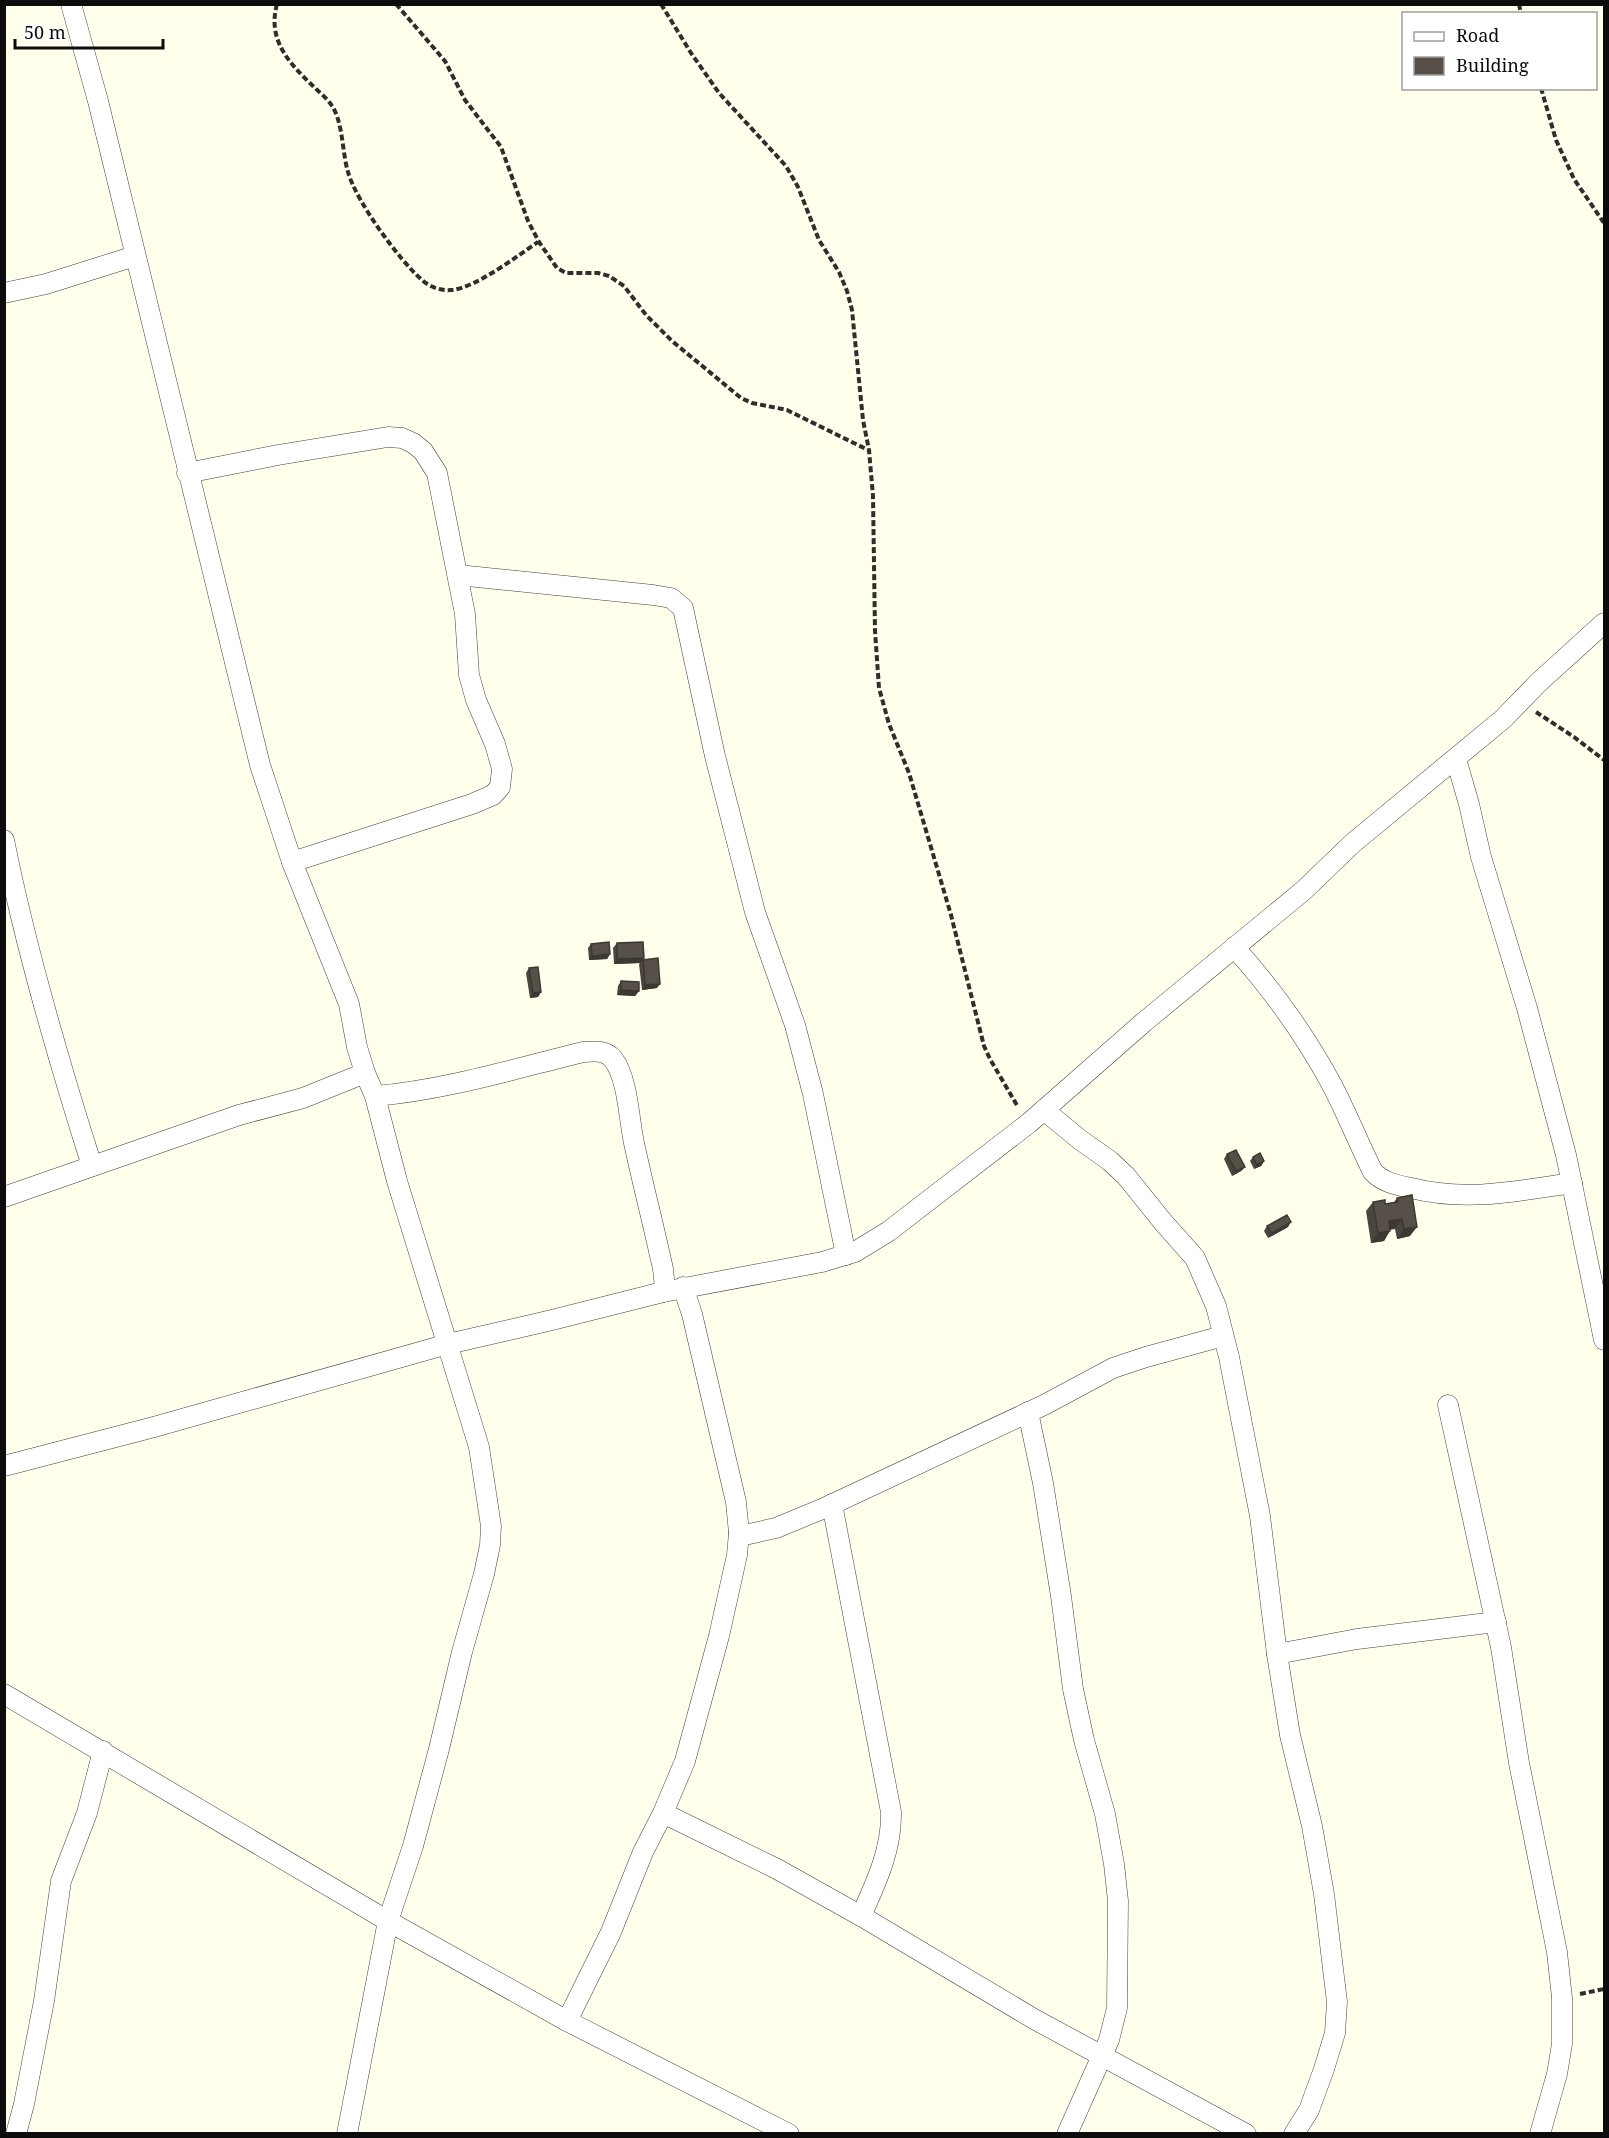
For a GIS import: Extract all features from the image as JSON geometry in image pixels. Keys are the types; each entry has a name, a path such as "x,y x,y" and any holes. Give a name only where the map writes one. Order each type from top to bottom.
{"street":[{"path":"71,4 98,101 260,765 292,862 349,1004 357,1047 375,1096 397,1181 479,1447 489,1504 490,1545 413,1846 388,1921 347,2133"},
{"path":"4,293 46,284 135,256"},
{"path":"187,473 388,437 402,438 413,443 423,451 437,473 465,615 470,675 476,700 495,744 502,769 500,787 493,795 472,804 292,862"},
{"path":"458,575 653,595 671,598 683,608 715,756 755,912 795,1025 813,1094 846,1255"},
{"path":"4,1466 154,1427 448,1344 683,1287 813,1264 846,1255 889,1231 1029,1123 1234,947 1303,891 1353,843 1503,719 1605,623"},
{"path":"1456,759 1481,856 1527,1008 1572,1183 1605,1340"},
{"path":"4,840 15,892 67,1085 93,1166"},
{"path":"1234,947 1281,1003 1316,1057 1373,1172 1380,1179 1420,1191 1472,1196 1572,1183"},
{"path":"375,1096 452,1084 583,1052 596,1051 607,1054 616,1065 626,1099 663,1269 665,1288 663,1292"},
{"path":"4,1197 240,1115 303,1098 365,1073"},
{"path":"1044,1110 1118,1169 1195,1258 1216,1306 1260,1516 1276,1654 1290,1735 1318,1860 1337,2002 1335,2033 1324,2069 1309,2110 1294,2133"},
{"path":"567,2021 611,1932 685,1761 720,1636 737,1555 739,1533 736,1502 726,1451 692,1314 683,1287"},
{"path":"739,1533 749,1534 776,1528 832,1504 1028,1412 1113,1368 1223,1336"},
{"path":"1449,1405 1496,1622 1519,1763 1557,1952 1562,1998 1562,2044 1557,2074 1540,2133"},
{"path":"1028,1412 1048,1517 1073,1689 1084,1740 1105,1814 1118,1901 1117,2008 1109,2040 1067,2133"},
{"path":"832,1504 891,1812 891,1835 885,1856 861,1916"},
{"path":"1276,1654 1358,1639 1496,1622"},
{"path":"4,1694 388,1921 567,2021 789,2133"},
{"path":"16,2133 24,2104 44,2001 61,1881 87,1813 103,1751"},
{"path":"663,1813 777,1869 1034,2019 1103,2054 1246,2133"}],"path":[{"path":"277,4 274,31 279,47 332,105 337,117 348,173 359,198 400,256 423,281 436,289 452,290 471,285 538,242"},
{"path":"396,4 445,61 465,100 501,147 520,202 538,242 557,267 566,273 598,273 609,276 624,286 646,315 672,341 741,398 752,403 787,410 869,450"},
{"path":"661,4 719,93 786,166 798,187 819,240 839,272 847,291 852,310 873,496 875,631 879,688 889,724 909,772 951,915 984,1046 1029,1123"},
{"path":"1542,90 1556,140 1574,178 1605,223"},
{"path":"1520,702 1605,760"}],"building":[{"path":"609,942 610,954 592,956 591,944"},
{"path":"643,942 644,958 617,959 617,943"},
{"path":"658,958 660,984 645,985 643,960"},
{"path":"538,967 541,992 533,993 529,968"},
{"path":"621,981 639,982 639,991 621,990"},
{"path":"1236,1150 1245,1167 1236,1171 1227,1154"},
{"path":"1260,1153 1264,1161 1257,1165 1253,1157"},
{"path":"1412,1195 1417,1227 1404,1229 1402,1219 1389,1221 1390,1231 1378,1233 1373,1202 1385,1200 1385,1204 1398,1202 1397,1198"},
{"path":"1287,1215 1291,1222 1272,1233 1267,1226"}]}
